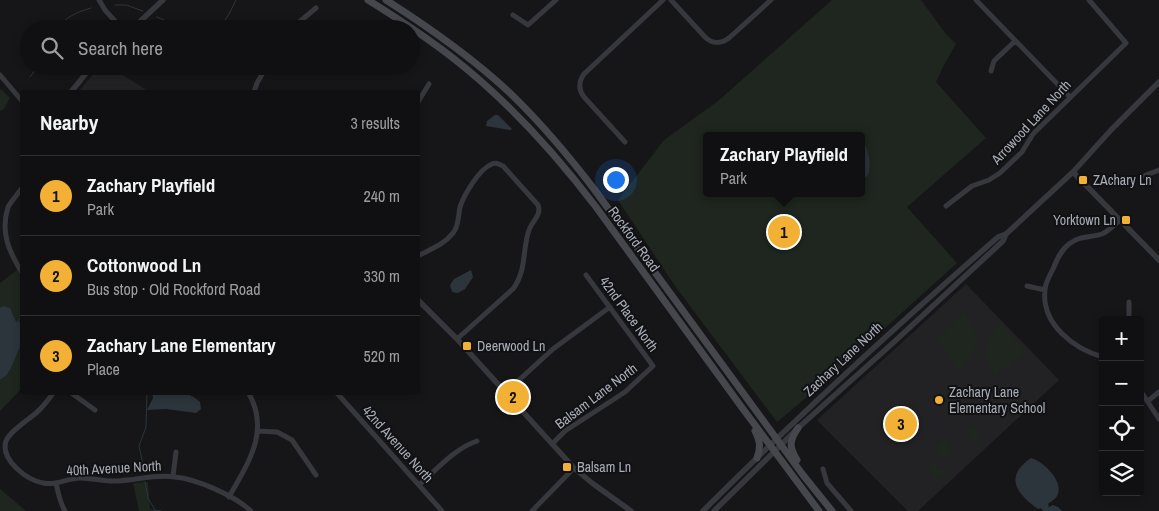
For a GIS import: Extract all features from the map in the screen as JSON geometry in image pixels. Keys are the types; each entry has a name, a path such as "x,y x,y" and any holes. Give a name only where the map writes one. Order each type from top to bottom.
{"main road":[{"name":"Rockford Road","path":"368,0 399,20"},
{"name":"Rockford Road","path":"386,0 417,20"},
{"name":"Rockford Road","path":"420,22 477,65 511,94 551,136 594,188 832,511"},
{"name":"Rockford Road","path":"420,34 489,88 535,133 573,177 819,511"},
{"path":"723,381 724,390 758,437 760,448 757,458"},
{"path":"798,428 792,436 793,452 814,488"}],"street":[{"path":"99,0 114,20"},
{"path":"142,20 163,0"},
{"path":"513,15 528,25 556,0"},
{"path":"625,142 584,97 581,92 580,82 584,74 664,0"},
{"path":"671,0 705,37 714,42 725,41 771,0"},
{"path":"976,0 1070,97"},
{"name":"Arrowood Lane North","path":"946,206 972,186 990,180 1000,173 1022,152 1033,134 1126,43 1089,0"},
{"path":"301,20 316,8"},
{"path":"991,71 994,61 1015,41"},
{"path":"0,75 20,99"},
{"path":"73,90 85,75"},
{"path":"255,90 262,75"},
{"name":"Zachary Lane North","path":"703,511 777,438 953,276 998,237 1006,234 1072,172 1159,82"},
{"path":"420,99 429,84"},
{"path":"420,252 440,245 453,233 457,226 460,207 465,194 481,172 492,164 495,163 503,166 540,210 529,230 523,269 517,284 457,340"},
{"path":"1141,177 1159,170"},
{"path":"1072,172 1159,260"},
{"path":"20,191 8,207 3,225 5,243 20,269"},
{"path":"1099,355 1073,343 1056,327 1048,313 1045,290 1048,278 1062,250 1077,239 1107,231 1120,220"},
{"name":"Zachary Lane North","path":"714,511 798,428 1003,241 1006,234"},
{"name":"42nd Place North","path":"586,275 653,366"},
{"path":"1027,286 1045,290"},
{"path":"420,302 506,392 574,468 631,511"},
{"path":"1129,302 1129,316"},
{"path":"506,392 553,349 610,306"},
{"name":"Balsam Lane North","path":"552,444 565,431 625,392 653,366"},
{"path":"1148,401 1159,392"},
{"name":"40th Avenue North","path":"51,395 38,411 9,436 6,442 5,448 8,459 30,478 44,484 82,478 109,482 173,476 198,482 240,503 251,511"},
{"path":"74,395 96,410"},
{"path":"229,497 253,451 258,419 256,408 250,395"},
{"name":"42nd Avenue North","path":"339,395 442,511"},
{"path":"1144,396 1159,419"},
{"path":"257,431 277,432 292,440 316,475"},
{"path":"419,485 456,452 477,441"},
{"path":"173,476 176,452"},
{"path":"532,511 574,468"},
{"path":"823,469 827,483 851,511"},
{"path":"56,483 62,506 66,511"},
{"path":"714,500 719,506"}],"shaded area":[{"path":"832,0 921,0 946,34 956,44 936,82 986,138 907,207 957,263 831,377 777,422 675,286 618,200 664,140 718,101"},
{"path":"92,75 123,75 147,90 80,90"},
{"path":"0,90 10,98 4,109 0,111"},
{"path":"498,115 512,129 486,126 487,121"},
{"path":"865,145 870,165 868,175 865,178"},
{"path":"17,270 20,275 20,390 0,411 0,380 10,370 0,375 0,283"},
{"path":"471,270 473,277 465,289 458,293 452,292 450,285 454,279"},
{"name":"Zachary Lane Elementary School","path":"966,284 1059,380 918,511 908,511 817,420"},
{"path":"3,306 10,308 16,322 20,322 20,347 10,370 0,380 0,308"},
{"path":"964,313 975,331 977,343 960,372 938,340 938,337"},
{"path":"1001,322 1024,350 1023,354 996,375 988,360 985,348 994,329"},
{"path":"152,395 189,395 200,402 201,409 196,413 166,409 147,410 153,398"},
{"path":"974,426 981,439 972,444 966,430"},
{"path":"946,441 953,454 944,459 941,458 936,448"},
{"path":"1031,458 1041,463 1052,473 1059,490 1056,497 1048,504 1049,507 1053,505 1062,511 1043,511 1041,508 1038,509 1019,491 1016,485 1018,472"},
{"path":"934,462 938,471 946,467 949,472 935,480 927,466"},
{"path":"148,482 150,509 164,511 139,511 133,483"},
{"path":"0,489 26,511 0,511"}],"waterway":[{"path":"225,20 236,0"},
{"path":"115,5 126,5 143,11"},
{"path":"66,20 81,11 91,8"},
{"path":"157,17 164,20"},
{"path":"17,322 20,319"},
{"path":"144,469 139,446 146,427 147,395"},
{"path":"145,482 148,498 155,510 161,511"}],"place":[{"name":"ZAchary Ln","path":"1083,180"},
{"name":"Yorktown Ln","path":"1126,220"},
{"name":"Zachary Playfield","path":"784,232"},
{"name":"Deerwood Ln","path":"467,346"},
{"name":"Cottonwood Ln","path":"513,397"},
{"name":"Zachary Lane Elementary School","path":"939,400"},
{"name":"Zachary Lane Elementary","path":"901,424"},
{"name":"Balsam Ln","path":"567,467"}]}
